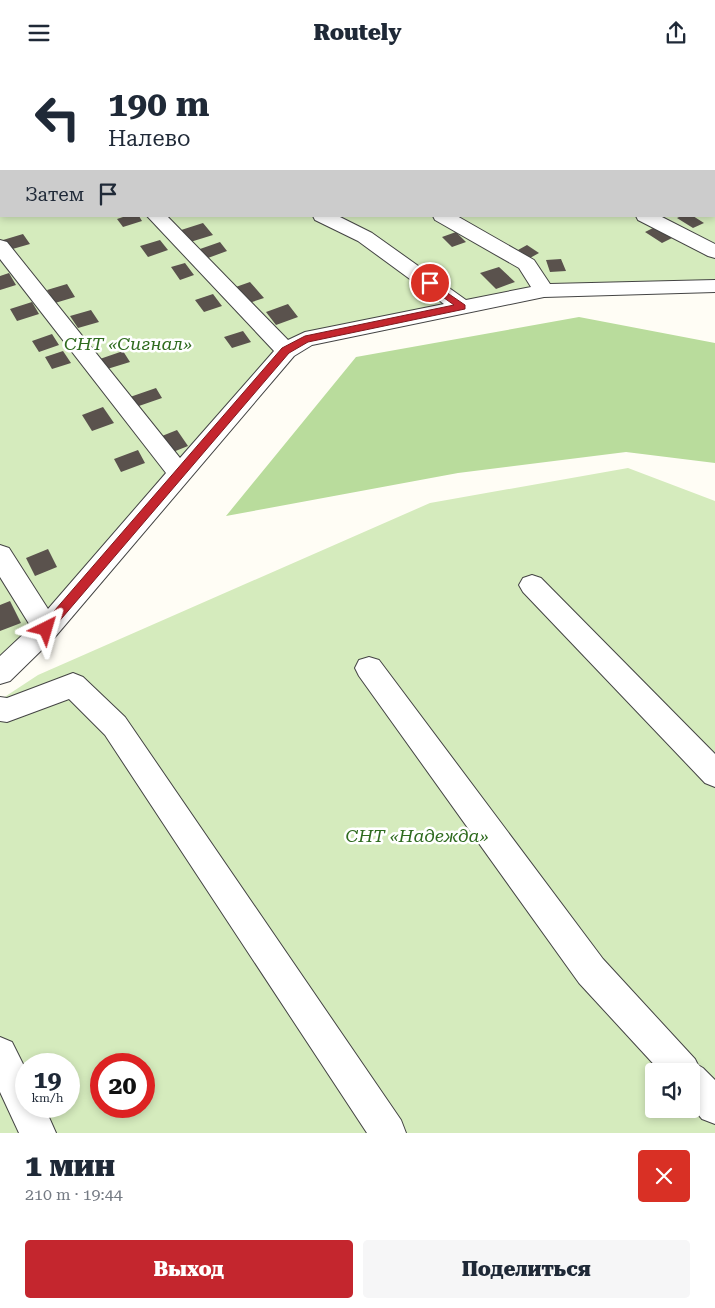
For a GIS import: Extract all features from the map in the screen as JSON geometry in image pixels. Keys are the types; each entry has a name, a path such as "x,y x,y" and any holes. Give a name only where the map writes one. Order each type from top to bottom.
{"lane":[{"path":"157,217 286,351"},
{"path":"324,217 365,237 462,307"},
{"path":"444,217 527,264 544,291"},
{"path":"647,217 715,252"},
{"path":"0,246 180,474"},
{"path":"0,673 46,629 286,351 305,339 544,291 715,286"},
{"path":"0,555 46,629"},
{"path":"532,585 715,774"},
{"path":"369,668 591,971 676,1063"},
{"path":"0,709 7,710 73,685 115,726 388,1133"},
{"path":"0,1054 38,1133"},
{"path":"700,1090 715,1106"}],"green space":[{"name":"СНТ «Сигнал»","path":"0,217 715,217 715,279 670,283 539,285 289,346 0,673"},
{"path":"579,317 715,343 715,463 626,452 458,473 226,516 356,357"},
{"name":"СНТ «Надежда»","path":"628,468 715,501 715,1133 0,1133 0,700 38,675 430,503"}],"building":[{"path":"140,217 142,221 123,227 117,219"},
{"path":"695,217 704,223 693,228 677,218"},
{"path":"203,223 213,235 187,243 178,231"},
{"path":"655,227 672,238 662,243 645,232"},
{"path":"456,232 466,242 452,247 442,237"},
{"path":"23,234 30,244 9,250 3,240"},
{"path":"160,240 168,250 148,257 140,246"},
{"path":"220,242 227,251 208,258 200,249"},
{"path":"527,245 539,253 530,258 518,250"},
{"path":"561,259 566,271 550,272 546,260"},
{"path":"185,263 194,275 180,280 171,267"},
{"path":"499,267 515,282 496,289 480,273"},
{"path":"9,273 16,285 0,290 0,276"},
{"path":"250,282 264,298 243,305 230,289"},
{"path":"67,284 75,297 55,303 47,290"},
{"path":"213,294 222,306 204,312 195,300"},
{"path":"32,302 39,314 17,321 10,309"},
{"path":"288,304 298,317 276,325 266,312"},
{"path":"91,310 99,322 78,328 70,316"},
{"path":"243,331 251,342 232,348 224,337"},
{"path":"52,334 59,345 39,352 32,341"},
{"path":"63,351 71,363 52,369 45,357"},
{"path":"123,351 130,362 104,370 97,360"},
{"path":"156,388 162,398 136,407 130,397"},
{"path":"103,407 114,423 92,431 82,415"},
{"path":"177,430 188,446 168,454 157,438"},
{"path":"138,450 145,463 121,472 114,459"},
{"path":"48,549 57,567 35,576 26,558"},
{"path":"10,601 21,623 0,631 0,605"}],"route":[{"path":"46,629 286,351 305,339 462,307 430,283"}]}
